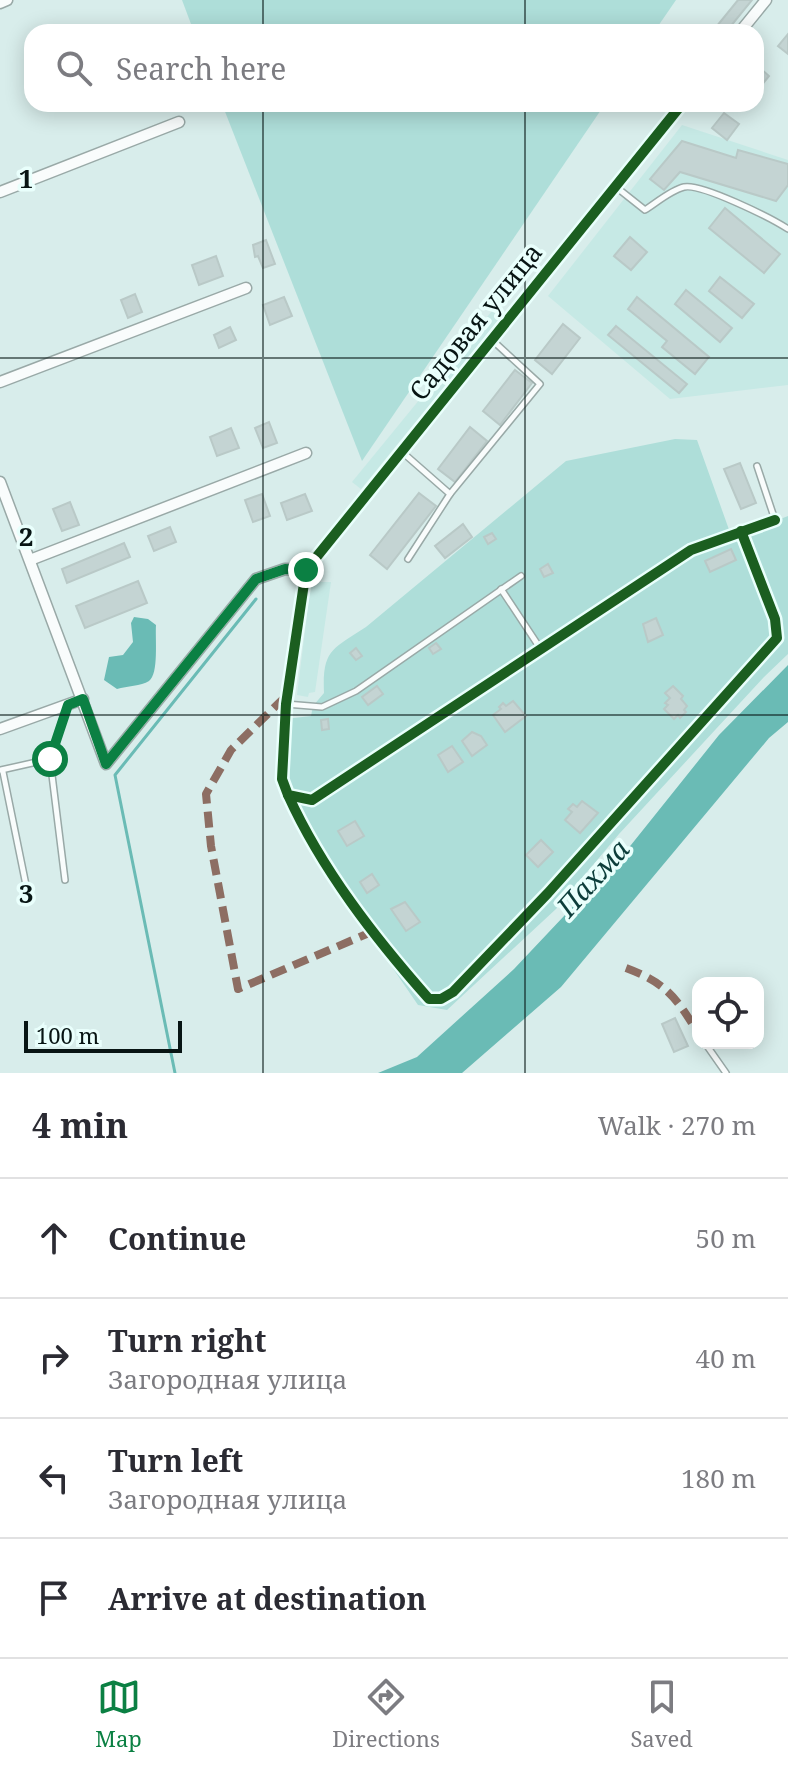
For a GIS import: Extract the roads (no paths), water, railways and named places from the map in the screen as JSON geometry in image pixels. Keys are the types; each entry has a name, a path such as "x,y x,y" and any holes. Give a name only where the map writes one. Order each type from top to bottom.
{"street":[{"path":"0,3 7,0"},
{"path":"746,24 766,0"},
{"name":"Садовая улица","path":"306,570 675,112"},
{"path":"0,192 179,122"},
{"path":"0,382 246,288"},
{"path":"30,560 306,453"},
{"path":"1,487 106,764 256,579 285,569 306,570 286,704 282,779 303,827 331,872 397,963 429,999 441,999 453,992 548,893 777,638 775,619 741,531"},
{"path":"288,795 312,800 691,550 775,520"},
{"path":"0,729 83,699"}],"lane":[{"path":"615,186 645,210 684,187 714,191 788,229"},
{"path":"408,559 450,494 540,384 491,339"},
{"path":"401,450 450,494"},
{"path":"757,466 775,520"},
{"path":"286,704 322,707 356,691 521,576"},
{"path":"501,589 541,649"},
{"path":"65,880 50,759 68,705"},
{"path":"27,890 1,771 50,759"},
{"path":"709,1049 726,1073"}],"waterway":[{"path":"175,1073 115,775 256,599"}],"water label":[{"name":"Пахма","path":"593,878"}]}
